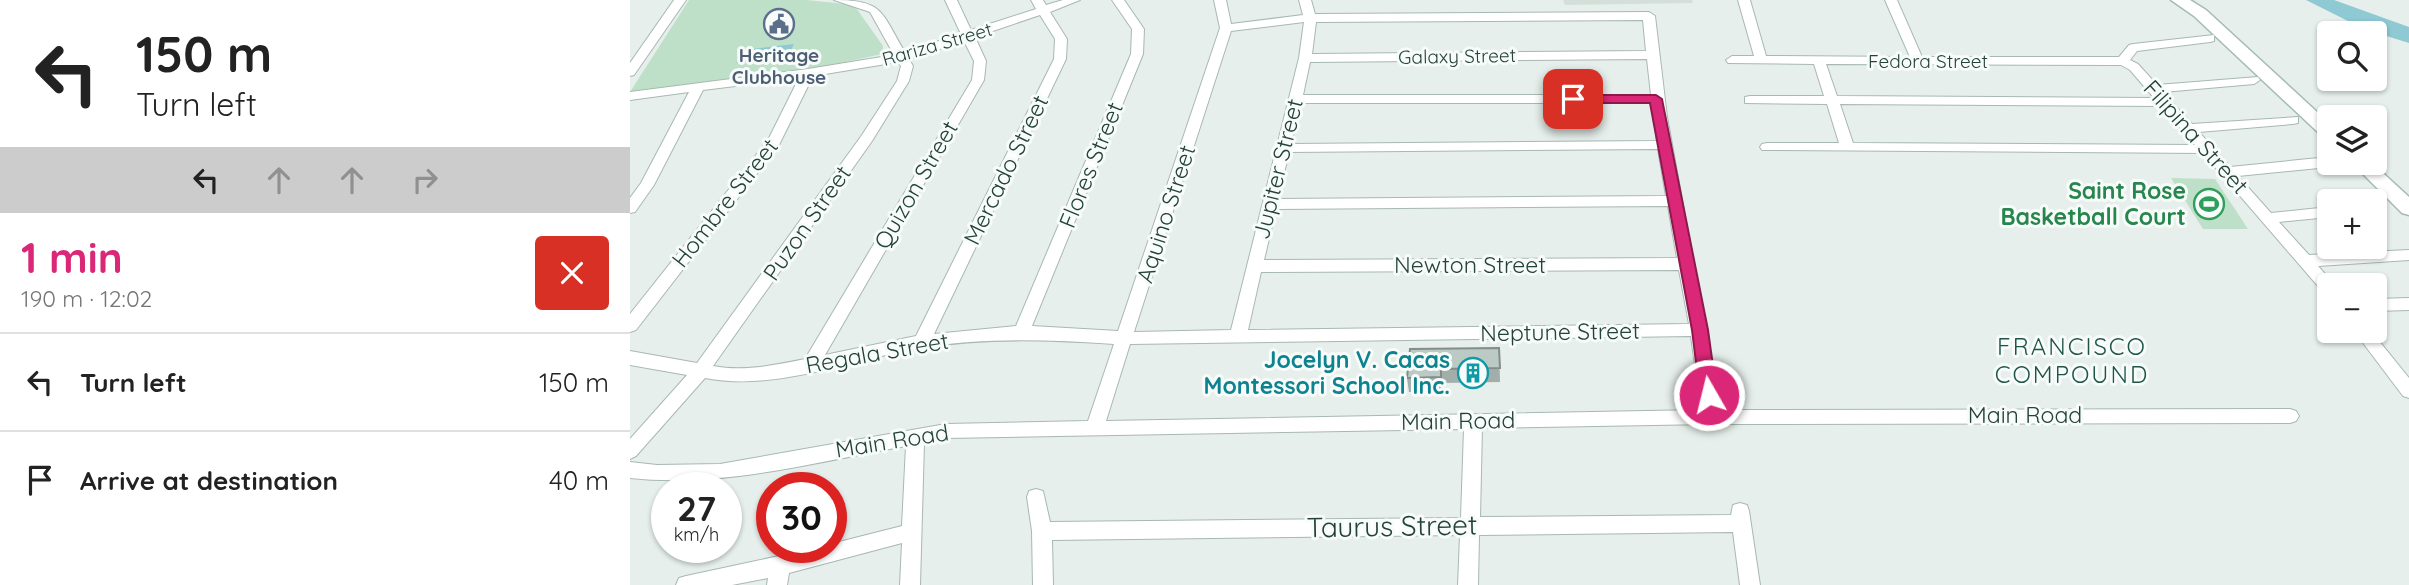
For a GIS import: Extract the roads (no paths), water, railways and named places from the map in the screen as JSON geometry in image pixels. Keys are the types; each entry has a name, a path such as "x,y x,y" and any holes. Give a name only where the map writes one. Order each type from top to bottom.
{"street":[{"path":"630,72 681,0"},
{"path":"840,0 874,10 903,57"},
{"name":"Quizon Street","path":"810,365 978,80 980,61 971,36 951,0"},
{"name":"Rariza Street","path":"630,96 808,73 903,57 971,36 1041,5 1074,0"},
{"name":"Flores Street","path":"1022,332 1137,54 1138,29 1118,0"},
{"path":"1220,0 1226,27 1310,18 1419,15 1648,16 1656,99 1685,264 1700,330 1711,417"},
{"name":"Jupiter Street","path":"1238,337 1305,58 1310,18 1305,0"},
{"path":"1417,0 1419,15"},
{"path":"1482,0 1488,14"},
{"path":"1549,0 1554,15"},
{"path":"1744,0 1761,59"},
{"path":"1891,0 1919,61"},
{"path":"2179,0 2209,21 2317,122"},
{"name":"Mercado Street","path":"922,341 1060,59 1061,39 1041,5"},
{"name":"Aquino Street","path":"1096,427 1226,27"},
{"name":"Filipina Street","path":"2210,38 2133,48 2123,61 2134,67 2317,273"},
{"name":"Galaxy Street","path":"1305,58 1651,55"},
{"name":"Puzon Street","path":"630,451 699,372 867,138 903,81 907,66 903,57"},
{"name":"Fedora Street","path":"1732,60 2123,61"},
{"path":"1819,61 1848,148"},
{"name":"Hombre Street","path":"630,326 774,142 808,73"},
{"path":"2153,89 2254,80"},
{"path":"630,208 647,185 698,88"},
{"path":"1296,99 1656,99"},
{"path":"1749,100 2164,103"},
{"path":"2187,129 2293,120"},
{"path":"1283,148 1664,145"},
{"path":"1767,147 2206,149"},
{"path":"2227,172 2317,163"},
{"path":"2374,175 2409,208"},
{"path":"1268,204 1674,201"},
{"path":"2268,218 2317,213"},
{"path":"2307,261 2409,255"},
{"name":"Newton Street","path":"1254,266 1685,264"},
{"path":"2387,305 2409,304"},
{"name":"Neptune Street","path":"1126,338 1700,330"},
{"name":"Regala Street","path":"630,358 729,376 769,373 922,341 1022,332 1126,338"},
{"path":"2371,343 2409,391"},
{"name":"Main Road","path":"630,470 657,474 720,472 946,431 1711,417 2290,416"},
{"path":"1468,585 1473,421"},
{"path":"910,585 915,435"},
{"path":"1036,497 1042,531 1043,585"},
{"name":"Taurus Street","path":"1042,531 1469,525 1741,517 1751,585"},
{"path":"686,585 779,576 912,532"}],"water":[{"path":"2306,0 2334,0 2409,27 2409,43 2387,36 2387,21 2348,21"},
{"path":"794,44 787,58 736,63 744,50"}],"place":[{"name":"Heritage Clubhouse","path":"779,24"},
{"name":"Saint Rose Basketball Court","path":"2209,204"},
{"name":"Jocelyn V. Cacas Montessori School Inc.","path":"1473,373"}],"district":[{"name":"FRANCISCO COMPOUND","path":"2072,361"}]}
